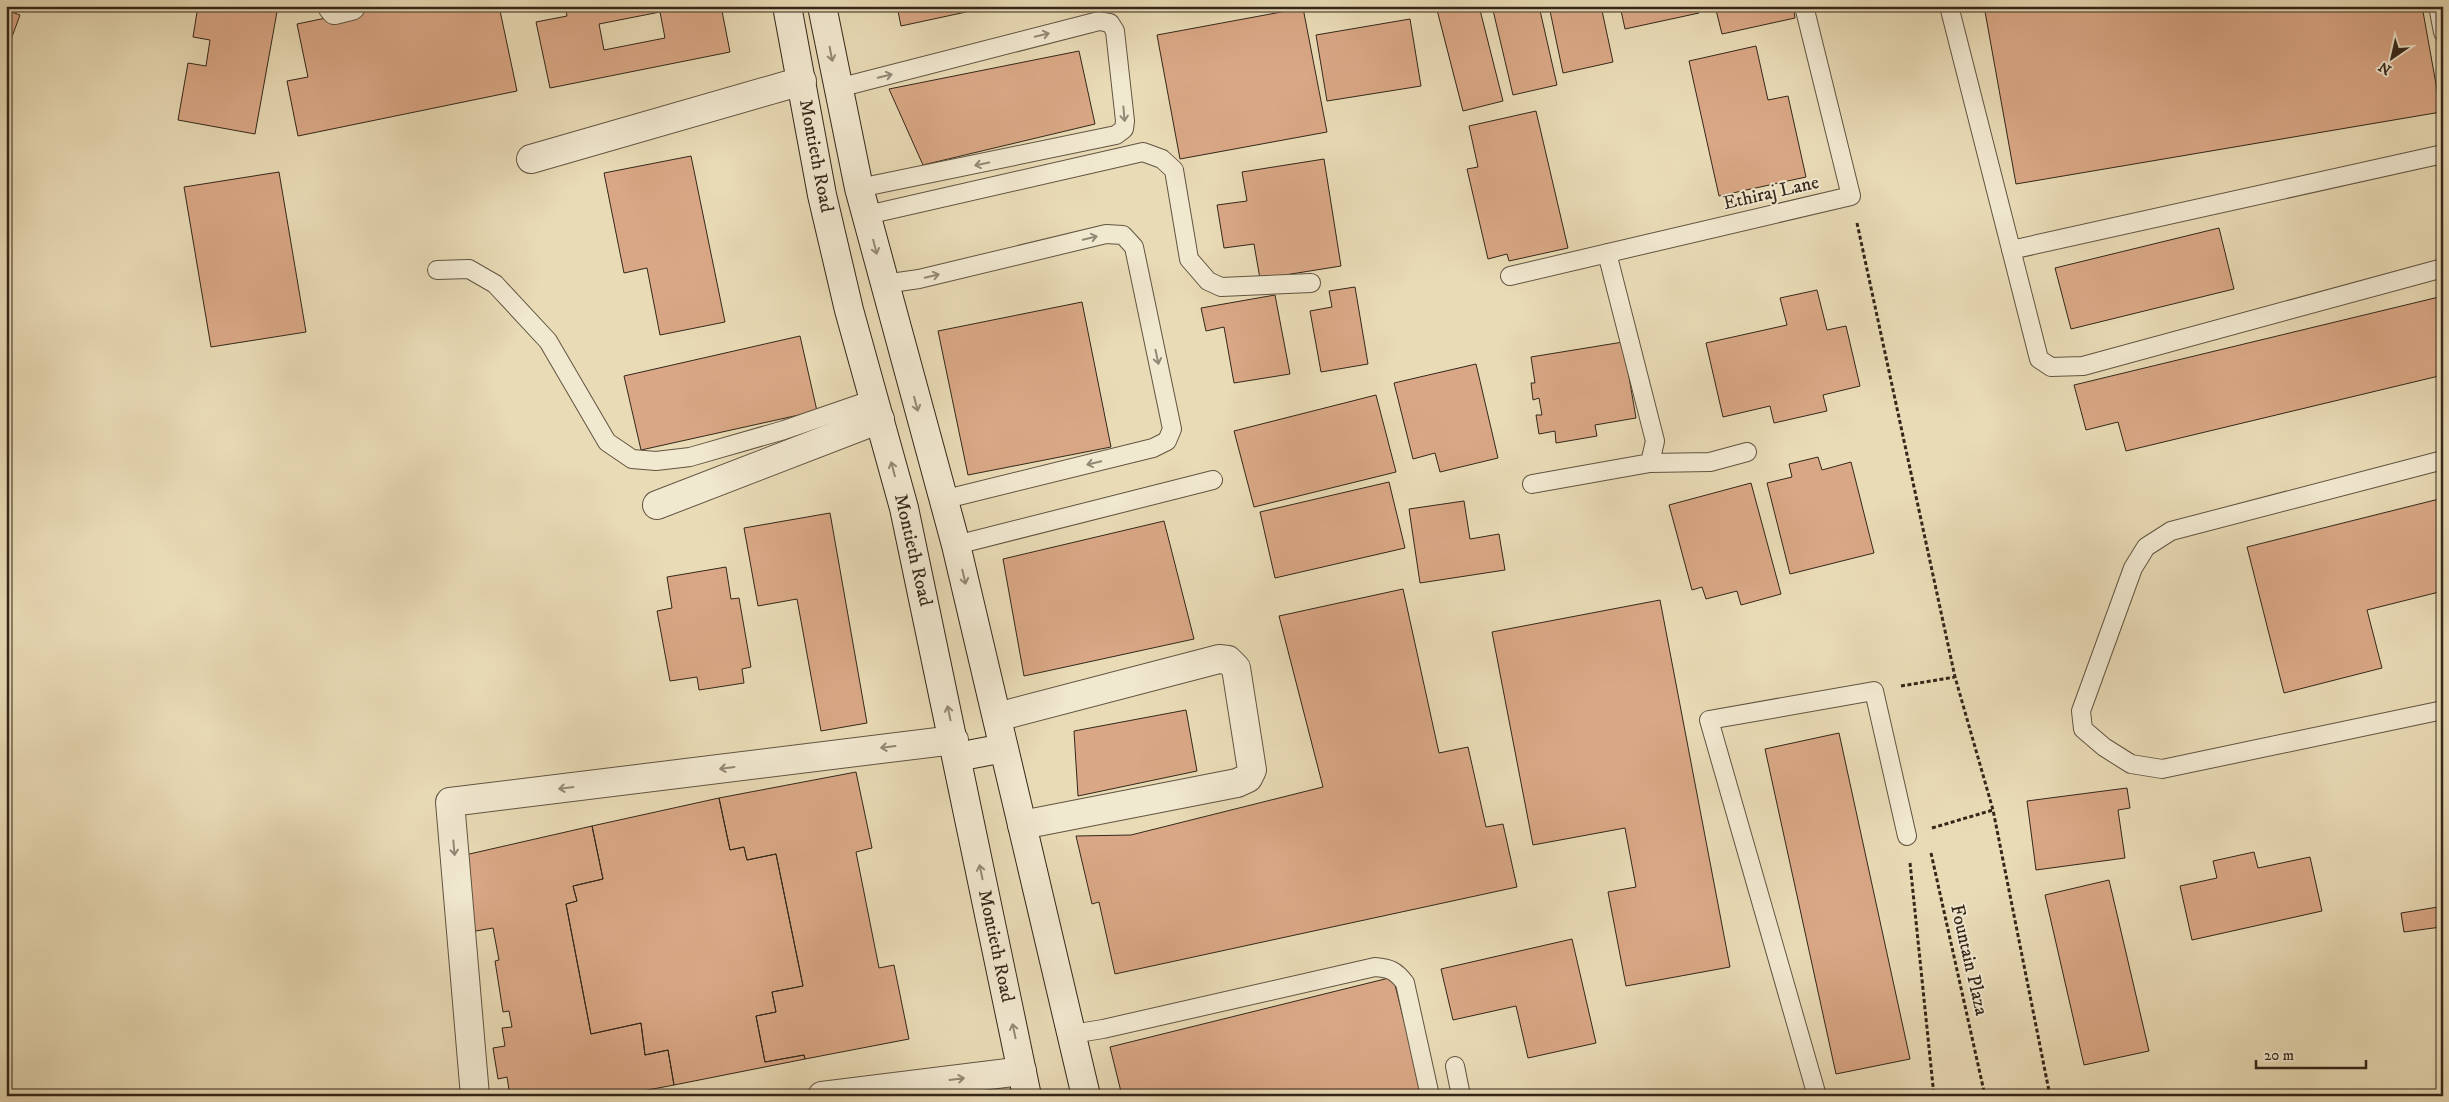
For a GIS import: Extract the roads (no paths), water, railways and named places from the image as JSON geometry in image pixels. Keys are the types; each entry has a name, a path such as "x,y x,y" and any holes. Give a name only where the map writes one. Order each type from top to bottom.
{"main road":[{"path":"332,6 335,10 351,6"},
{"name":"Montieth Road","path":"787,6 822,195 849,310 904,508 1025,1083"},
{"path":"822,6 859,188 942,500 956,545 1086,1096"},
{"path":"531,159 802,80"},
{"path":"657,505 877,409"},
{"path":"997,717 1219,658 1228,660 1236,668 1252,770 1248,778 1237,783 1022,825"},
{"path":"475,1096 450,802 956,748 1004,748"},
{"path":"822,1096 1025,1083"}],"lane":[{"name":"Ethiraj Lane","path":"1510,276 1852,196 1804,6"},
{"path":"1950,6 2039,360 2050,367 2083,366 2443,268"},
{"path":"2438,6 2443,32"},
{"path":"838,88 1099,20 1110,23 1115,31 1125,121 1124,129 1116,136 859,188"},
{"path":"867,215 1142,152 1162,159 1174,170 1189,259 1208,281 1221,287 1311,283"},
{"path":"2011,250 2443,154"},
{"path":"884,284 919,279 1106,234 1123,235 1134,247 1172,429 1167,441 1154,448 942,500"},
{"path":"1607,253 1655,441 1650,463"},
{"path":"437,270 469,269 495,284 548,341 607,442 632,459 656,461 690,457 784,430 877,409"},
{"path":"1532,484 1650,463 1710,462 1747,452"},
{"path":"2443,460 2171,531 2146,547 2133,568 2080,711 2083,730 2104,747 2130,764 2162,769 2443,710"},
{"path":"956,545 1213,480"},
{"path":"1817,1096 1709,720 1874,691 1907,836"},
{"path":"1072,1034 1103,1029 1375,967 1389,968 1398,974 1405,983 1430,1096"},
{"path":"1455,1066 1461,1096"}]}
